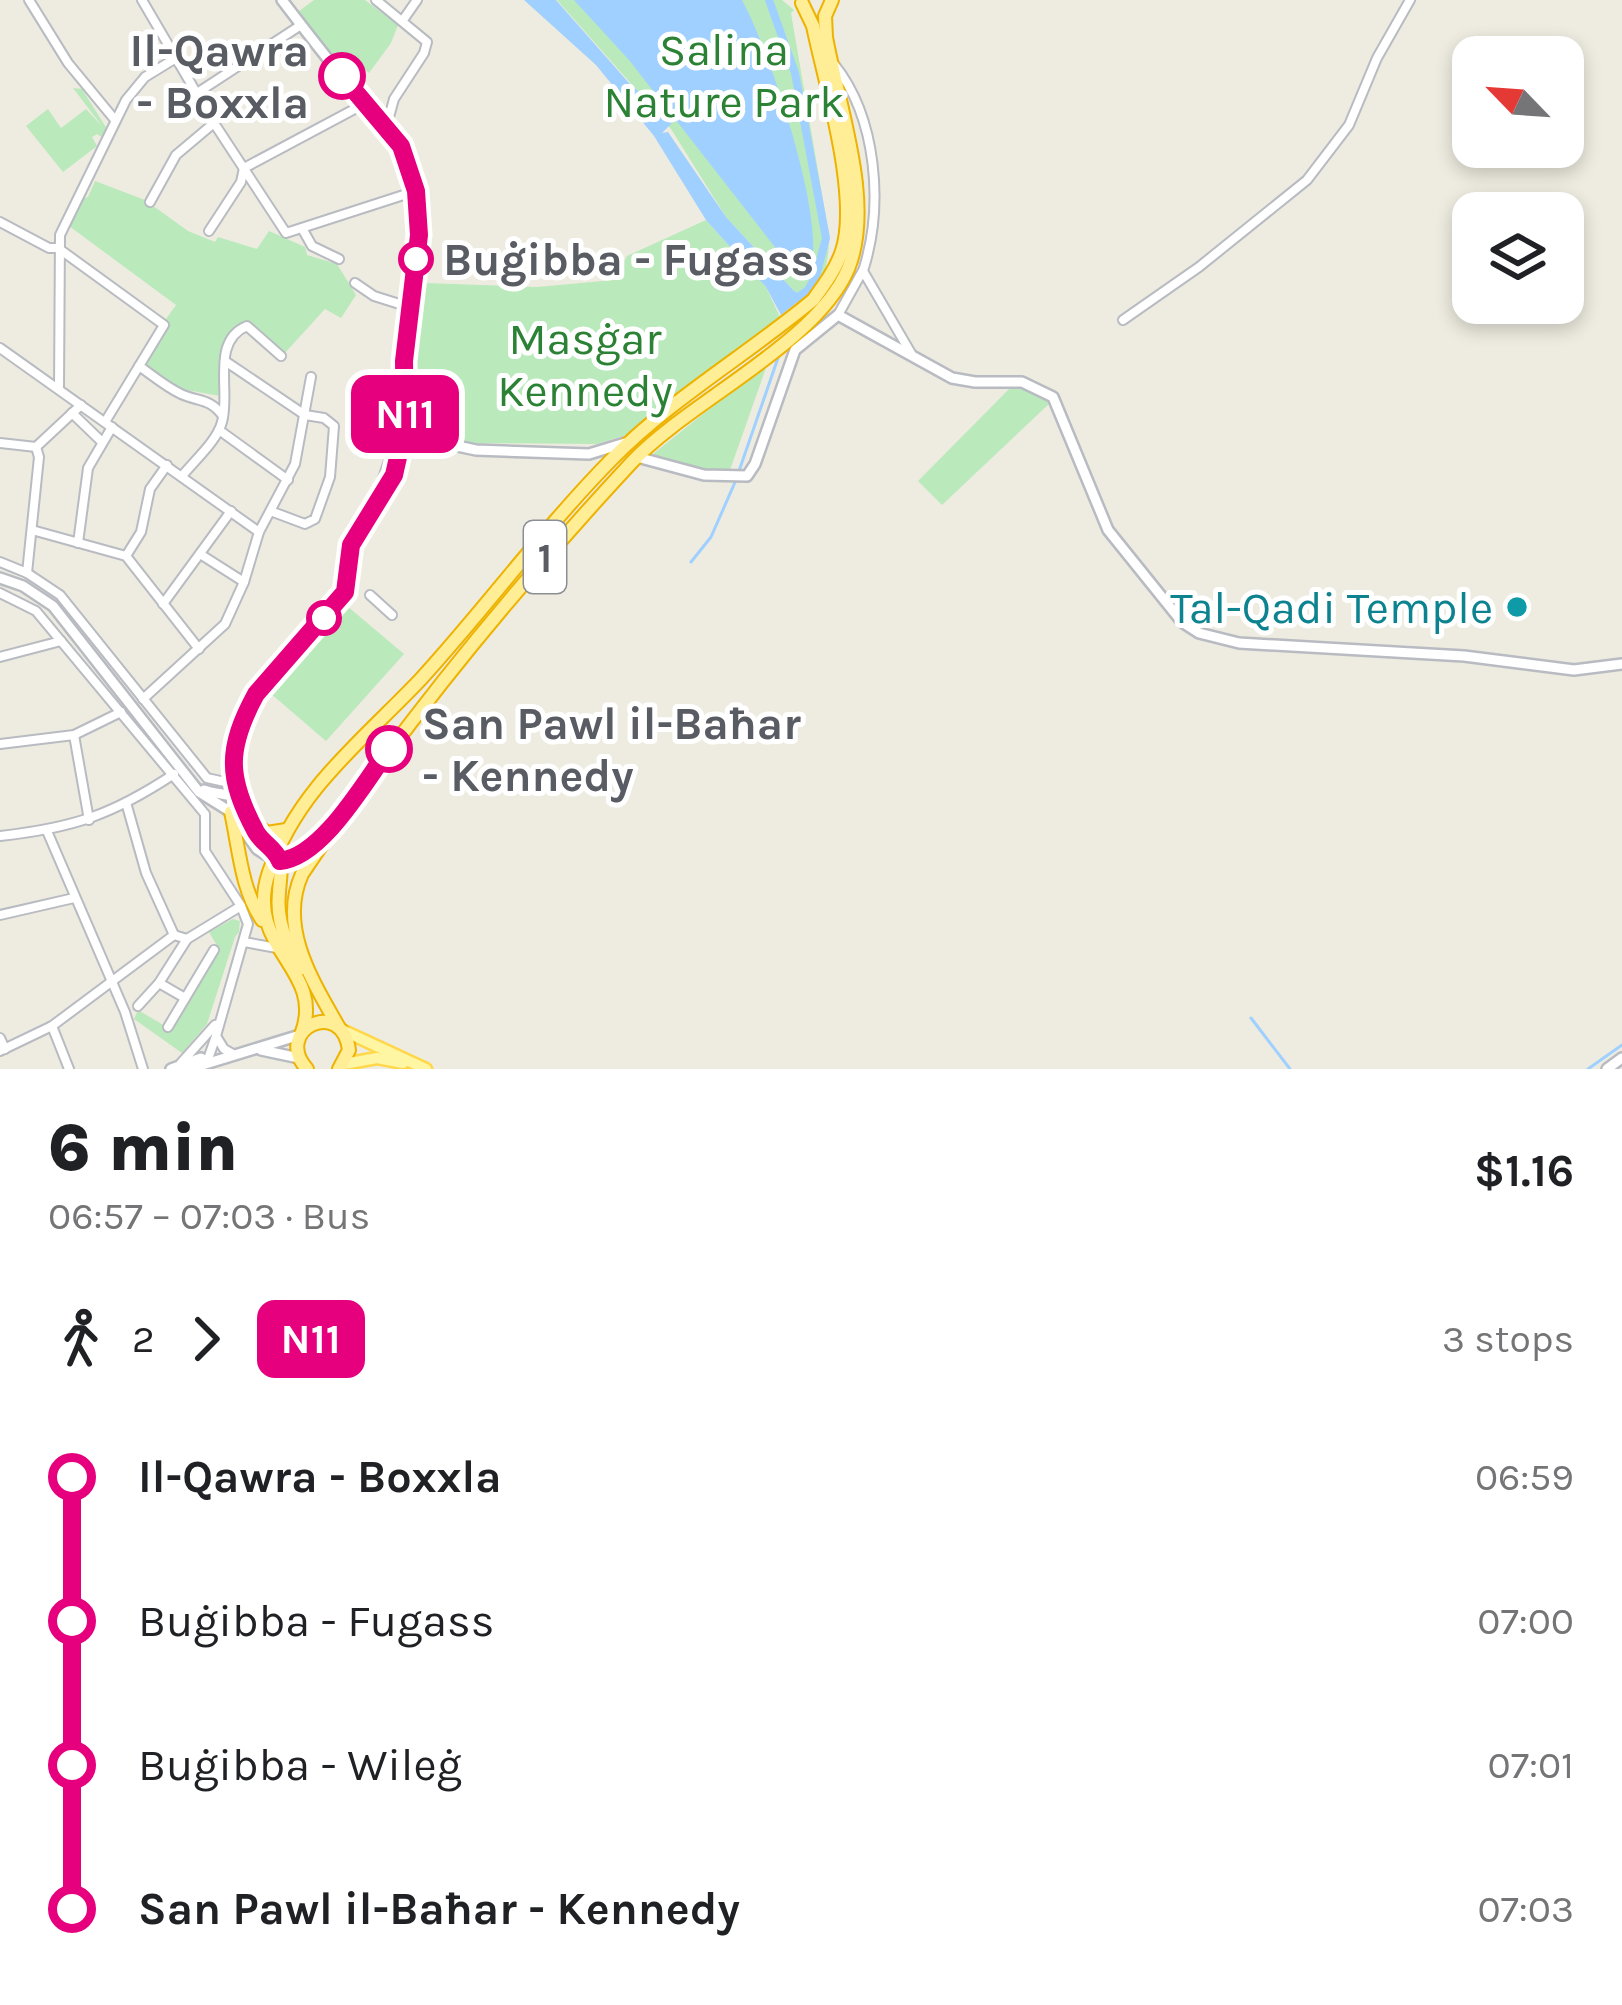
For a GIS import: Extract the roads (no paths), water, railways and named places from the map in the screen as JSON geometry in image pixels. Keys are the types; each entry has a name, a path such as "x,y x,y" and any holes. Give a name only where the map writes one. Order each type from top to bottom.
{"highway":[{"name":"1","path":"799,2 811,8 831,0"},
{"name":"1","path":"341,1066 349,1050 295,936 293,899 302,874 363,784 527,578 636,457 816,306 848,270 859,209 825,26 831,0"},
{"name":"1","path":"266,926 263,891 286,830 326,773 423,676 630,441 816,306 842,251 848,211 813,26 799,2"},
{"path":"317,987 282,931 277,857 306,855 363,784"},
{"path":"231,812 250,894 307,996 302,1065"},
{"path":"249,815 267,833 286,830"},
{"path":"301,1033 322,1022 340,1028"}],"main road":[{"path":"340,1028 420,1068"},
{"path":"341,1066 377,1058 420,1068"}],"street":[{"path":"29,0 68,63 115,120"},
{"path":"142,0 286,233 416,191"},
{"path":"231,812 238,736 256,694 345,592 351,545 397,468 419,235 416,191 407,157 282,0"},
{"path":"376,0 427,42 394,100 386,128"},
{"path":"403,20 416,0"},
{"path":"1123,320 1199,267 1307,180 1349,125 1377,58 1410,0"},
{"path":"196,93 301,25"},
{"path":"59,389 60,235 115,120 145,77 176,58"},
{"path":"636,457 704,475 747,476 795,350 838,315 863,271 870,250 873,200 870,151 854,92 830,58"},
{"path":"209,231 241,182 244,168 364,104"},
{"path":"150,202 176,155 214,123"},
{"path":"0,222 58,248 164,325 88,468 78,543"},
{"path":"303,230 313,246 339,260"},
{"path":"863,271 912,355"},
{"path":"355,283 374,296 409,307"},
{"path":"838,315 952,377 1022,382 1053,397 1108,530 1181,622 1199,634 1239,643 1487,658 1574,670 1622,664"},
{"path":"182,476 224,418 224,350 238,330 247,326 281,356"},
{"path":"0,348 259,532"},
{"path":"225,361 305,415 325,418 334,426 327,489 316,519 305,524 273,512"},
{"path":"139,366 183,395 202,397 224,418"},
{"path":"142,699 225,624 259,532 288,480 310,377"},
{"path":"27,573 36,447 81,405"},
{"path":"72,412 101,441"},
{"path":"400,429 455,448 589,454 630,441"},
{"path":"380,492 400,429"},
{"path":"219,430 288,480"},
{"path":"0,443 36,447"},
{"path":"589,454 600,472"},
{"path":"126,556 141,532 150,489 167,465"},
{"path":"163,604 231,511"},
{"path":"32,530 126,556 200,649"},
{"path":"200,554 244,581"},
{"path":"0,562 60,595 207,778 234,789 258,836 277,857"},
{"path":"0,578 23,586 53,606 205,797 231,812 250,843 277,857"},
{"path":"0,593 36,611 205,814 205,850 242,906 248,924 219,1019 214,1063"},
{"path":"370,595 392,615"},
{"path":"0,656 61,641"},
{"path":"0,744 74,735 121,712"},
{"path":"74,735 89,820"},
{"path":"215,779 234,762"},
{"path":"0,836 89,820 127,806 174,774"},
{"path":"195,784 218,795 234,789"},
{"path":"127,806 146,873 174,935"},
{"path":"47,831 143,1069"},
{"path":"0,916 75,898"},
{"path":"138,1006 187,938 242,906"},
{"path":"0,1038 2,1050 52,1026 174,935 187,938"},
{"path":"244,942 277,948"},
{"path":"168,1028 214,950"},
{"path":"159,983 185,998"},
{"path":"181,1067 219,1019"},
{"path":"52,1026 69,1069"},
{"path":"181,1067 201,1058 214,1063 301,1033"},
{"path":"216,1036 233,1054"},
{"path":"203,1042 202,1055 214,1063"},
{"path":"256,1049 302,1065"},
{"path":"1607,1069 1622,1058"}],"water":[{"path":"524,0 556,0 629,83 673,122 662,133 668,132 726,217 794,291 805,296 781,315 766,287 706,220 654,136 596,65"},
{"name":"Salina Nature Park","path":"574,0 742,0 792,131 810,209 811,265 792,269 629,60"}],"waterway":[{"path":"769,0 795,73 826,238 816,276 797,298"},
{"path":"739,471 779,355"},
{"path":"691,562 711,537 736,480"},
{"path":"1251,1018 1290,1069"},
{"path":"1588,1069 1622,1045"}],"place":[{"name":"Il-Qawra - Boxxla","path":"342,76"},
{"name":"Buġibba - Fugass","path":"416,259"},
{"name":"Tal-Qadi Temple","path":"1517,607"},
{"name":"San Pawl il-Baħar - Kennedy","path":"389,749"}],"park label":[{"name":"Masġar Kennedy","path":"585,364"}]}
